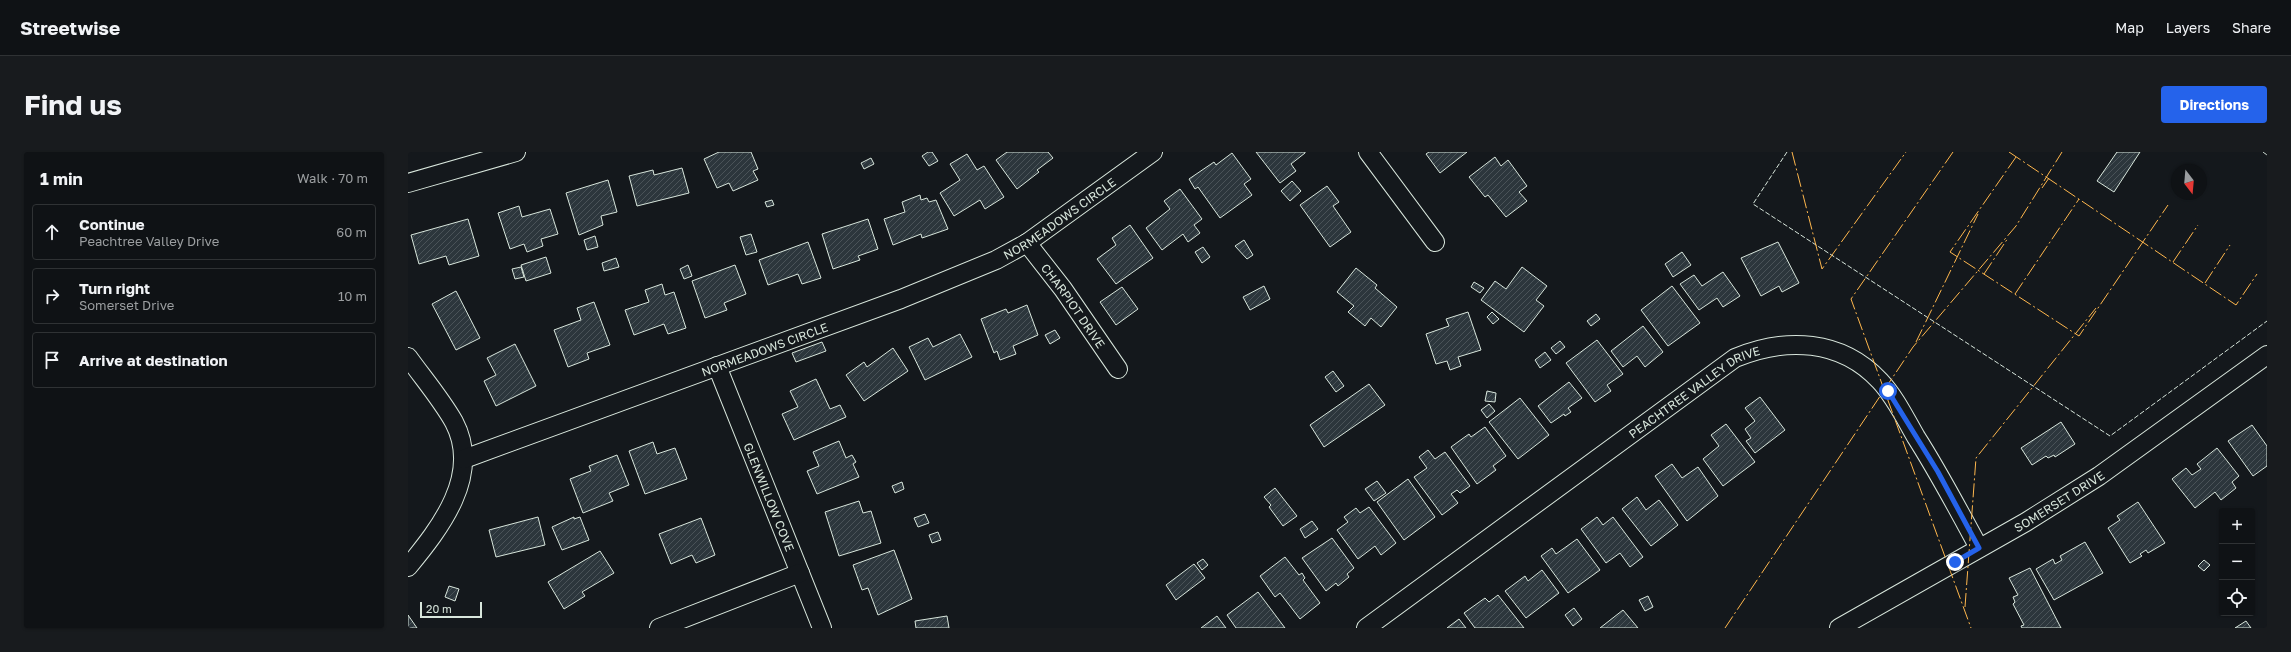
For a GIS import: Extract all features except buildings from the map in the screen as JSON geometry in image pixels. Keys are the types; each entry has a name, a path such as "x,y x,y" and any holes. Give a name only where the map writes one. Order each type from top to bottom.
{"street":[{"path":"408,183 516,152"},
{"name":"NORMEADOWS CIRCLE","path":"464,459 901,299 996,260 1027,243 1153,152"},
{"path":"1368,152 1435,242"},
{"name":"CHARPIOT DRIVE","path":"1027,243 1063,289 1118,369"},
{"name":"PEACHTREE VALLEY DRIVE","path":"1366,628 1735,358 1780,345 1804,344 1828,348 1846,355 1867,368 1880,381 1938,472 1979,548"},
{"name":"SOMERSET DRIVE","path":"1839,628 2026,522 2100,476 2267,355"},
{"path":"408,357 454,422 461,441 464,459 460,484 446,513 428,543 408,567"},
{"name":"GLENWILLOW COVE","path":"717,366 822,628"},
{"path":"659,628 800,573"}],"fence":[{"path":"1787,152 1753,204 2110,436 2267,321"},
{"path":"2263,152 2267,155"}],"power":[{"path":"1792,152 1822,269 1906,152"},
{"path":"1953,152 1851,299 1971,628"},
{"path":"2009,152 2236,305 2257,274"},
{"path":"1725,628 1913,347 2016,226 2062,152"},
{"path":"2016,157 1950,252 2079,336 2168,205"},
{"path":"2042,188 2049,178"},
{"path":"2015,294 2079,199"},
{"path":"1916,342 1978,214"},
{"path":"2173,262 2198,225"},
{"path":"1984,274 2008,238"},
{"path":"2205,283 2230,245"},
{"path":"1965,607 1976,458 2096,308"}],"route":[{"path":"1888,391 1938,472 1979,548 1955,562"}]}
